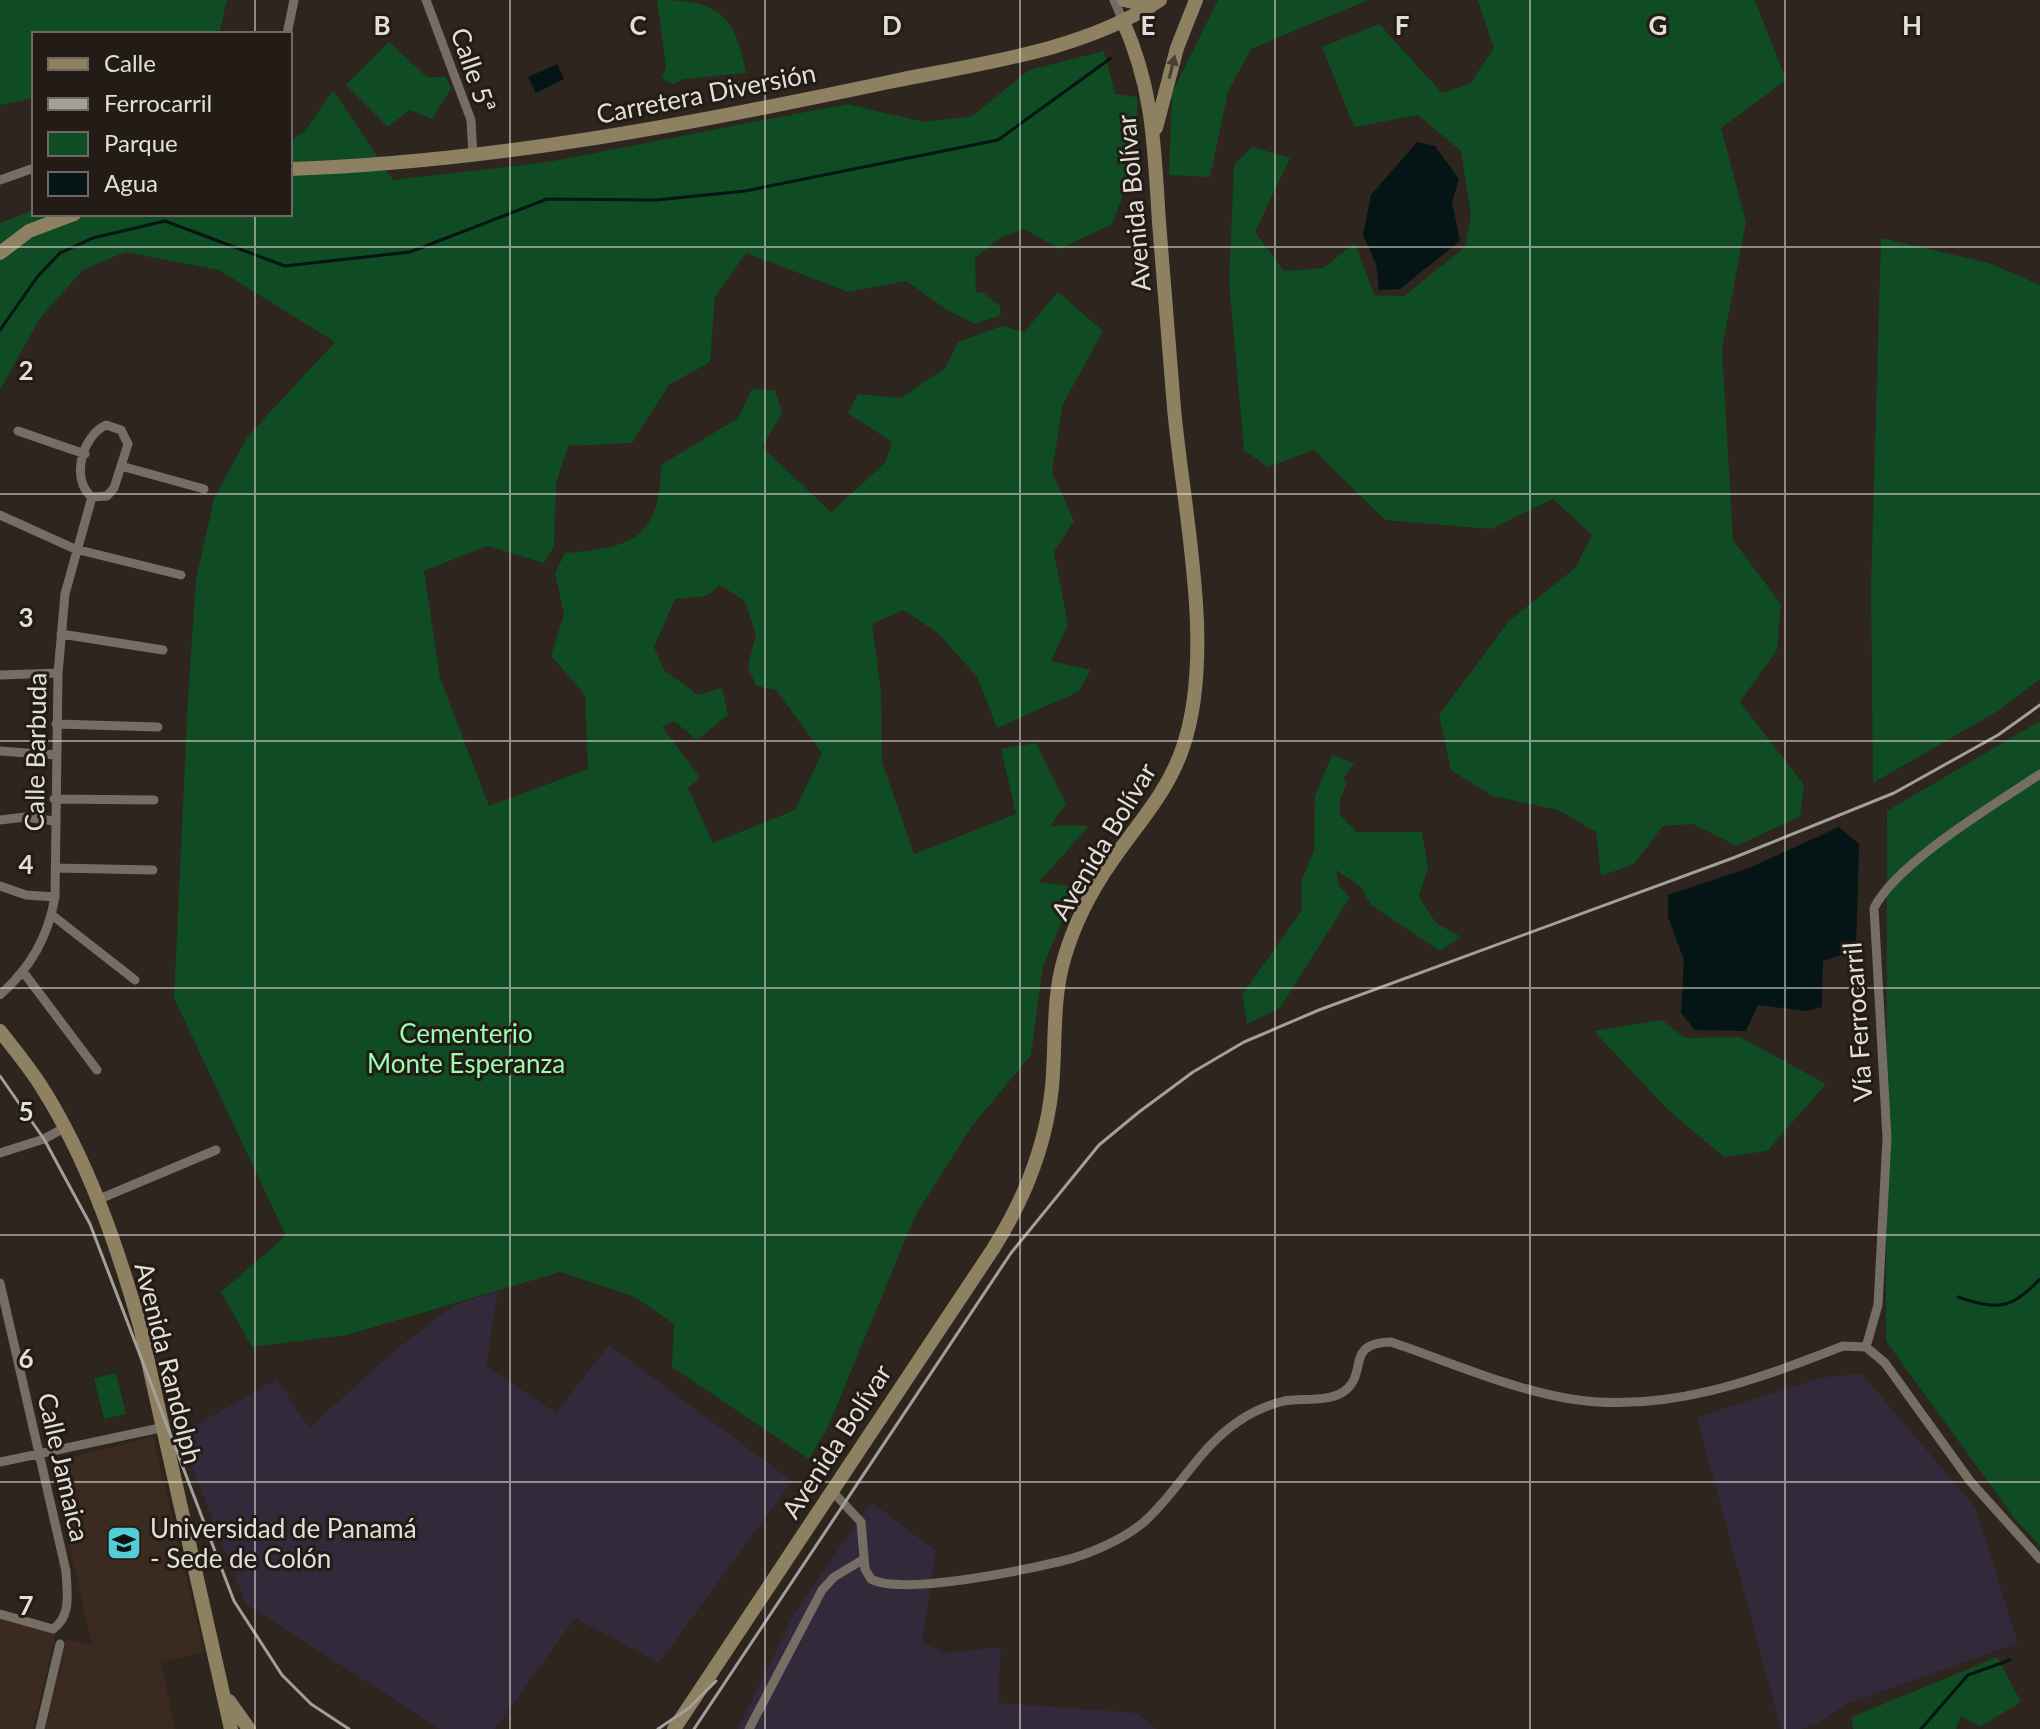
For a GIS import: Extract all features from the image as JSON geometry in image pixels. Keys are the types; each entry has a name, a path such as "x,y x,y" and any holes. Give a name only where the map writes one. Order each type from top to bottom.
{"main road":[{"path":"1124,0 1156,3"},
{"path":"1154,136 1177,48 1196,0"},
{"name":"Carretera Diversión","path":"292,169 473,156 611,137 744,113 1080,39 1156,3"},
{"name":"Avenida Bolívar","path":"674,1729 993,1249 1025,1193 1049,1113 1057,1003 1063,962 1071,937 1079,917 1112,862 1173,775 1190,724 1197,643 1175,413 1154,136 1146,82 1123,21"},
{"path":"0,253 29,231 69,216"},
{"name":"Avenida Randolph","path":"0,1031 41,1086 64,1128 97,1200 140,1326 160,1428 231,1729"},
{"path":"223,1690 249,1729"}],"street":[{"path":"287,32 294,0"},
{"name":"Calle 5ª","path":"426,0 471,120 473,156"},
{"path":"1114,0 1123,21"},
{"path":"0,180 32,169"},
{"path":"106,425 114,426 125,435 128,444 107,496 92,497 81,487 79,477 85,454 94,434 106,425"},
{"path":"18,431 85,454"},
{"path":"121,466 204,489"},
{"name":"Calle Barbuda","path":"0,995 24,973 52,915 56,868 54,799 61,634 75,549 92,497"},
{"path":"0,515 75,549 181,575"},
{"path":"61,634 163,650"},
{"path":"0,675 58,673"},
{"path":"56,724 158,727"},
{"path":"0,751 55,755"},
{"name":"Vía Ferrocarril","path":"1866,1347 1878,1305 1887,1138 1874,908 1880,896 1907,870 2040,774"},
{"path":"54,799 154,800"},
{"path":"0,820 25,817 54,821"},
{"path":"56,868 153,870"},
{"path":"0,886 26,895 55,897"},
{"path":"52,915 135,980"},
{"path":"24,973 97,1070"},
{"path":"0,1153 44,1139 64,1128"},
{"path":"97,1200 216,1150"},
{"name":"Calle Jamaica","path":"0,1283 3,1307 66,1571 65,1615 53,1629 0,1614"},
{"path":"832,1491 861,1522 864,1559 871,1579 896,1586 941,1582 1063,1561 1142,1523 1203,1452 1240,1420 1283,1401 1338,1396 1347,1390 1362,1353 1375,1342 1391,1342 1540,1392 1616,1403 1684,1397 1728,1388 1843,1346 1866,1347 1885,1363 1970,1481 2040,1559"},
{"path":"0,1462 160,1428"},
{"path":"749,1729 822,1590 844,1569 864,1559"},
{"path":"40,1729 60,1644"}],"shaded area":[{"path":"498,1291 486,1366 556,1413 609,1345 792,1481 659,1663 575,1618 495,1729 440,1729 246,1604 179,1435 277,1379 309,1428 392,1353 454,1305"},
{"path":"1862,1374 1975,1507 2018,1643 1849,1703 1817,1723 1800,1729 1781,1729 1697,1417 1824,1377"},
{"name":"Universidad de Panamá - Sede de Colón","path":"153,1437 204,1652 161,1662 175,1729 45,1729 67,1639 92,1646 51,1462"},
{"path":"871,1502 936,1551 922,1642 946,1653 1001,1647 998,1703 1137,1713 1157,1729 738,1729 793,1616"},
{"path":"0,1619 56,1633 33,1729 0,1729"}],"green space":[{"path":"0,0 227,0 219,32 32,32 32,98 0,105"},
{"path":"657,0 695,3 720,14 736,36 746,73 683,79 673,85 662,77 666,67"},
{"path":"1218,0 1368,0 1251,49 1228,92 1210,177 1169,175 1172,93"},
{"path":"1478,0 1755,0 1786,80 1721,128 1746,222 1722,349 1733,540 1781,604 1777,650 1740,702 1804,785 1800,816 1737,846 1693,824 1663,826 1634,864 1601,876 1596,832 1558,810 1492,796 1451,770 1439,715 1509,621 1575,568 1592,535 1553,499 1491,529 1385,520 1314,450 1268,467 1244,450 1229,282 1234,165 1252,147 1290,158 1255,232 1284,271 1323,268 1355,243 1374,295 1404,296 1465,247 1471,216 1461,151 1418,115 1354,127 1322,47 1379,24 1442,93 1470,84 1494,48"},
{"path":"389,42 427,77 446,77 451,89 432,119 410,110 388,127 346,85"},
{"name":"Cementerio Monte Esperanza","path":"1104,51 1115,94 1137,97 1139,153 1112,224 1060,249 1024,229 1000,238 975,258 976,293 982,292 1000,306 1001,315 975,324 947,310 906,281 848,292 746,253 715,297 710,362 669,385 632,443 568,446 556,484 554,547 544,563 487,546 424,571 440,678 489,806 588,769 585,695 551,656 564,614 555,573 565,553 608,548 637,535 648,524 655,509 661,465 738,418 752,389 775,390 782,413 762,447 831,512 885,463 892,442 848,413 858,394 901,398 945,368 958,342 1002,326 1024,332 1058,292 1103,331 1063,404 1052,472 1074,521 1054,552 1068,625 1051,661 1091,670 1078,692 997,728 977,677 938,633 903,610 872,624 881,691 882,762 914,854 1016,814 1001,749 1036,743 1066,804 1050,826 1089,826 1039,882 1077,887 1043,966 1031,1055 972,1126 915,1216 828,1427 809,1459 672,1367 674,1324 635,1297 560,1272 347,1335 252,1347 221,1292 286,1236 174,998 196,580 214,498 248,436 335,342 219,270 125,252 83,270 40,318 0,390 0,223 32,211 32,216 292,216 292,140 306,130 333,90 393,180 548,162 847,104 924,122 972,116 1029,70","holes":["720,585 745,601 756,634 748,667 756,686 776,690 822,753 795,810 713,843 688,788 700,778 662,727 674,721 697,740 728,715 722,688 698,695 664,670 654,647 675,599 707,596"]},
{"path":"1881,238 1989,263 2040,285 2040,679 1998,711 1873,783 1871,587"},
{"path":"2040,721 2040,1546 2015,1519 1886,1341 1887,811"},
{"path":"1332,755 1354,763 1343,779 1347,782 1340,800 1340,815 1357,832 1422,832 1428,867 1419,897 1436,923 1461,937 1440,951 1371,905 1360,886 1336,870 1339,886 1350,897 1280,1008 1247,1024 1242,995 1302,910 1301,882 1314,851 1315,796"},
{"path":"1662,1020 1685,1038 1740,1037 1826,1084 1767,1151 1724,1157 1668,1110 1594,1031"},
{"path":"116,1373 126,1414 104,1419 94,1378"},
{"path":"1997,1657 2021,1702 1980,1727 1961,1716 1956,1729 1853,1729 1852,1717"}],"water":[{"path":"557,64 564,79 536,93 528,77"},
{"path":"1417,142 1435,146 1459,179 1452,202 1460,241 1400,289 1379,290 1376,264 1363,235 1371,195"},
{"path":"1839,827 1859,844 1856,950 1823,961 1822,1007 1807,1011 1758,1005 1746,1031 1695,1030 1681,1013 1684,960 1668,917 1668,895 1749,868"}],"waterway":[{"path":"0,330 38,276 60,253 93,238 165,221 285,266 410,252 547,199 656,200 745,191 998,140 1111,58"},
{"path":"1958,1297 1983,1304 2003,1304 2020,1297 2040,1279"},
{"path":"1921,1729 1968,1675 2010,1660"}],"railway":[{"path":"694,1729 1011,1253 1099,1145 1139,1112 1193,1072 1244,1042 1319,1010 1733,858 1894,793 1998,735 2040,705"},
{"path":"0,1076 44,1139 90,1224 234,1601 282,1675 311,1704 349,1729"},
{"path":"658,1729 689,1708 716,1681"}],"place":[{"name":"Universidad de Panamá - Sede de Colón","path":"124,1543"}]}
